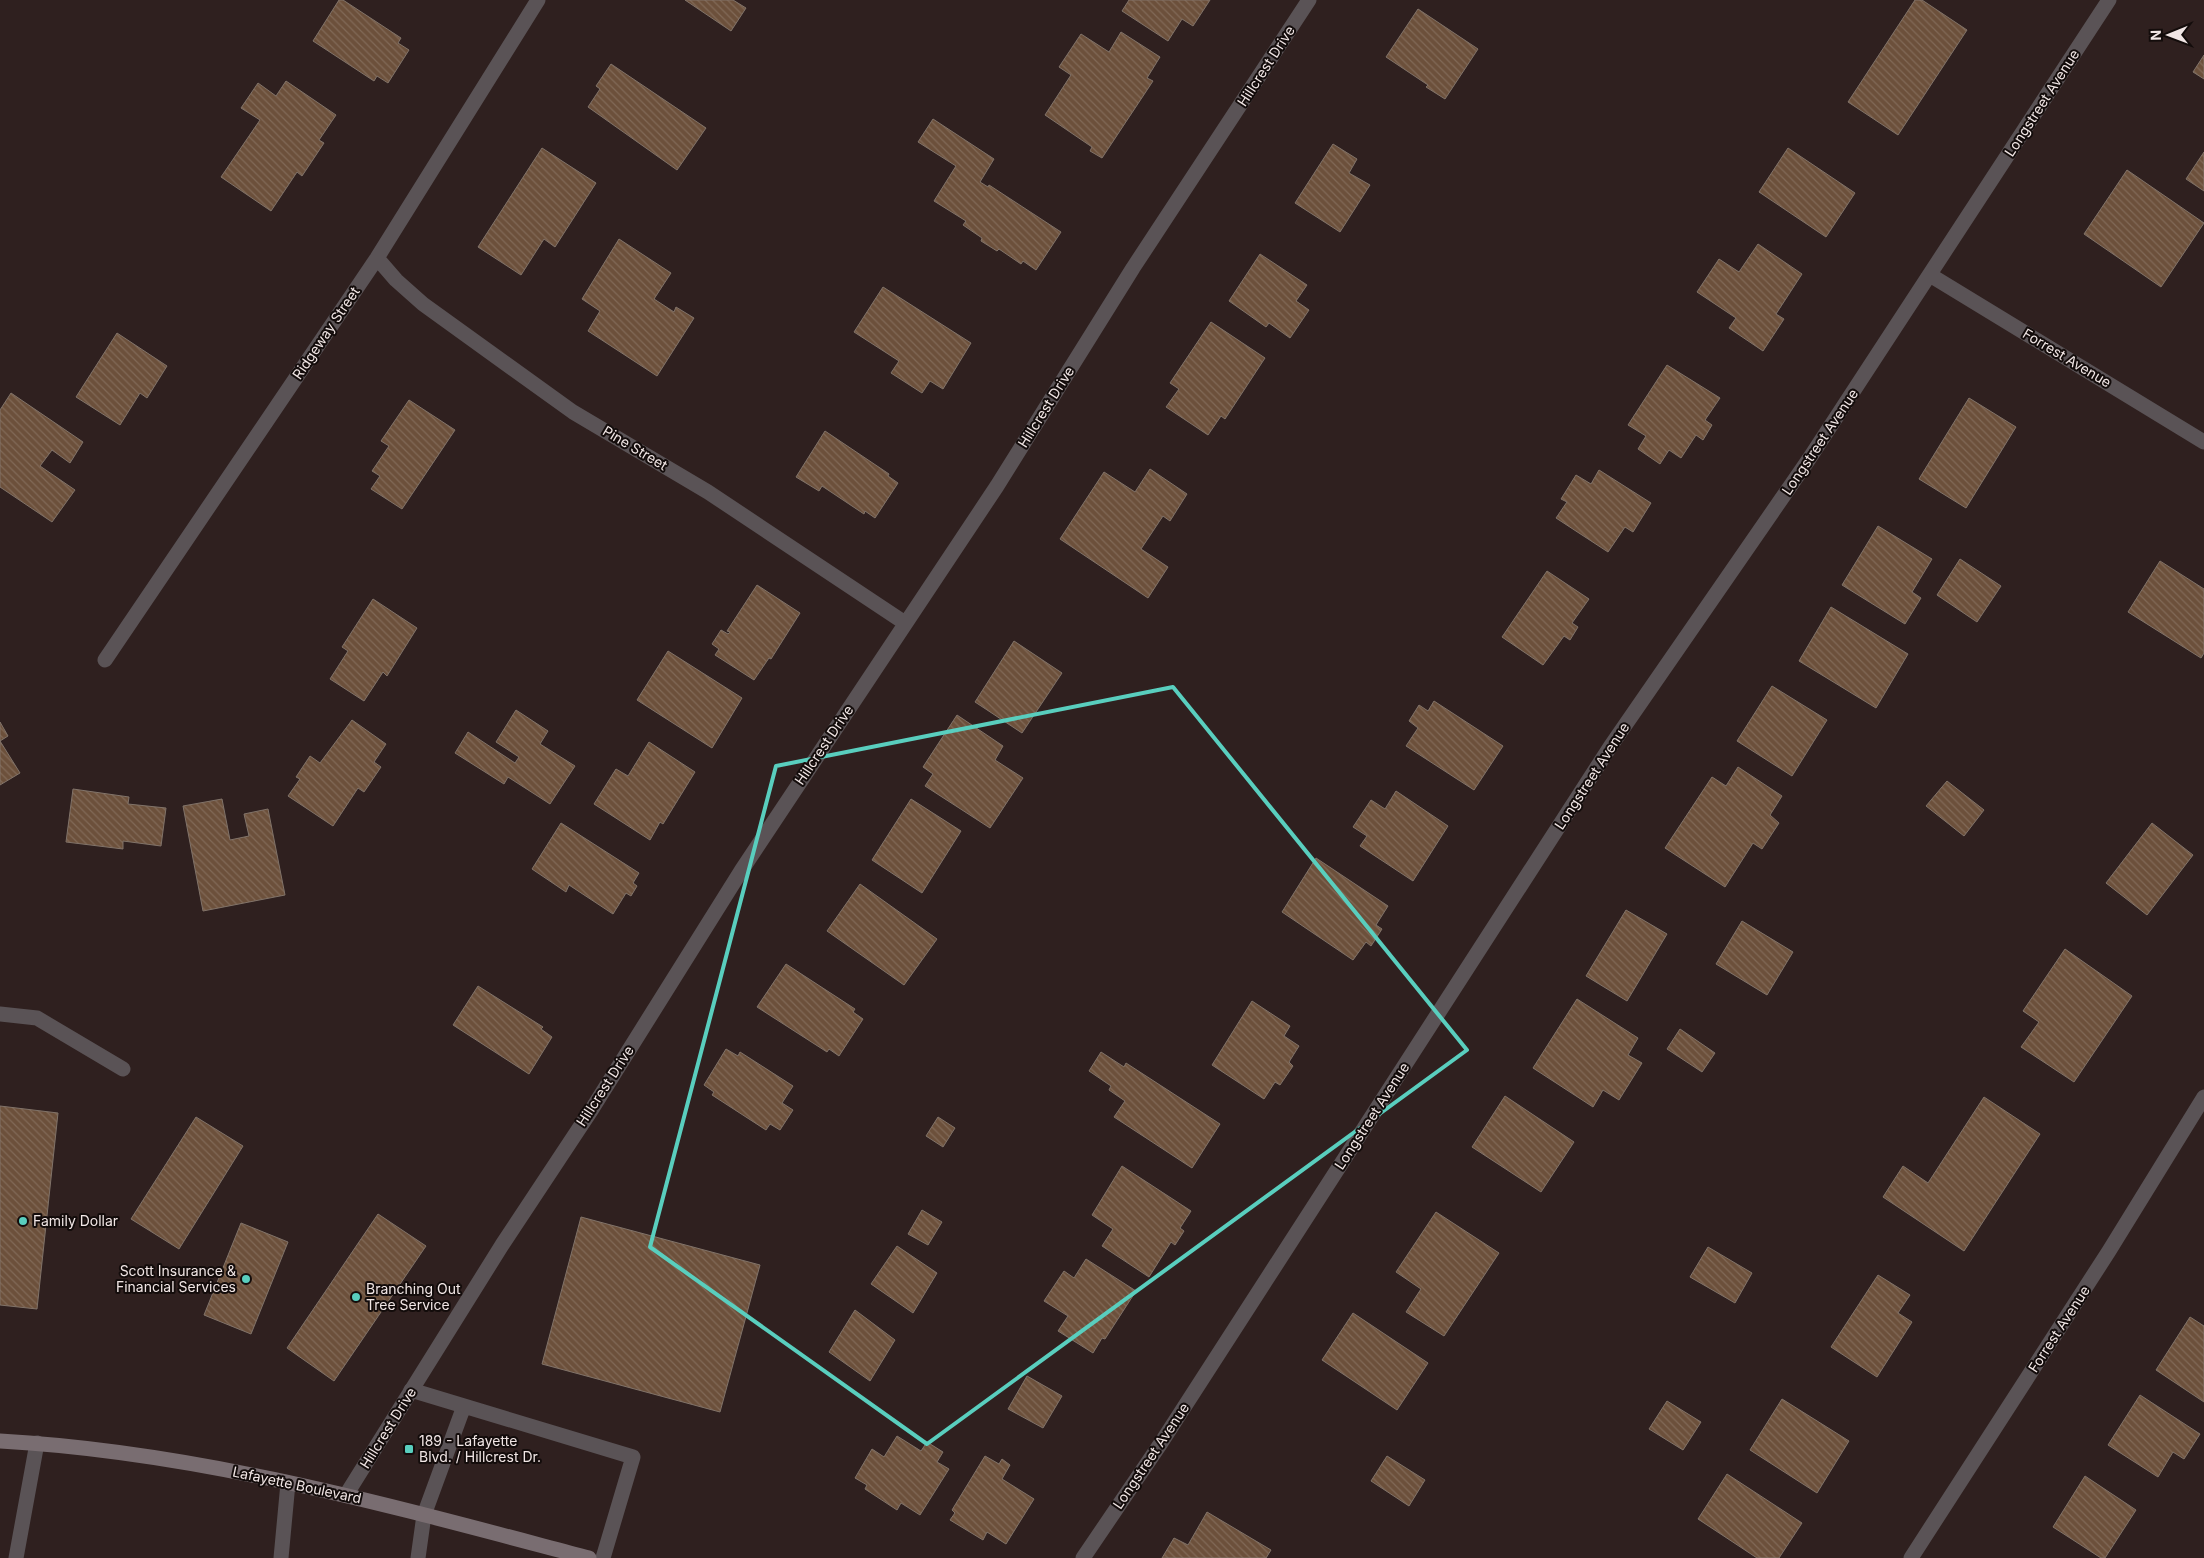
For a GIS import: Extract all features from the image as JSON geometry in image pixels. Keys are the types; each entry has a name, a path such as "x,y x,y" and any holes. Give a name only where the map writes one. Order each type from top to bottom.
{"main road":[{"name":"Lafayette Boulevard","path":"0,1440 37,1443 205,1465 346,1495 588,1558"}],"street":[{"name":"Ridgeway Street","path":"105,660 377,258 538,0"},
{"name":"Hillcrest Drive","path":"346,1495 502,1245 592,1109 741,871 997,486 1133,268 1309,0"},
{"name":"Longstreet Avenue","path":"1083,1558 1161,1442 1610,747 1809,459 2109,0"},
{"name":"Pine Street","path":"377,258 396,280 423,304 573,412 708,492 905,623"},
{"name":"Forrest Avenue","path":"1930,274 2204,442"},
{"path":"0,1014 37,1018 123,1068"},
{"name":"Forrest Avenue","path":"1911,1558 2109,1251 2204,1097"},
{"path":"411,1390 633,1457 603,1558"},
{"path":"418,1558 424,1515 464,1406"},
{"path":"16,1558 37,1443"},
{"path":"281,1558 288,1483"}],"highlighted area":[{"path":"1173,687 1467,1050 927,1444 650,1247 776,766"}],"building":[{"path":"339,0 343,0 401,38 398,43 409,50 388,83 377,76 374,81 313,41"},
{"path":"685,0 733,0 746,8 731,31"},
{"path":"1129,0 1210,0 1193,26 1182,19 1168,41 1122,11"},
{"path":"1915,0 1922,0 1967,30 1898,135 1848,102"},
{"path":"1418,9 1478,49 1445,99 1426,87 1428,85 1386,57"},
{"path":"1121,32 1160,57 1147,78 1153,81 1102,158 1090,151 1092,147 1045,115 1071,75 1059,67 1081,34 1109,52"},
{"path":"2204,55 2204,79 2193,72"},
{"path":"611,64 706,128 677,170 588,107 600,89 596,86"},
{"path":"286,81 336,115 319,140 324,143 302,176 297,172 271,211 221,177 260,120 241,108 258,83 276,96"},
{"path":"933,119 994,159 980,182 988,187 989,185 1061,232 1036,270 1023,261 1021,264 999,249 997,251 981,241 982,238 963,225 966,221 934,201 956,166 918,142"},
{"path":"1333,144 1357,159 1349,173 1370,185 1340,232 1295,203"},
{"path":"542,148 596,183 555,247 544,239 521,275 478,247"},
{"path":"1788,148 1855,193 1826,237 1759,192"},
{"path":"2204,152 2204,191 2186,179"},
{"path":"2127,170 2204,223 2161,287 2084,234"},
{"path":"619,239 671,273 654,299 674,312 676,307 694,318 657,376 588,331 600,311 582,299"},
{"path":"1758,244 1802,274 1776,314 1784,319 1763,351 1729,328 1736,318 1697,292 1719,259 1739,272"},
{"path":"1260,254 1307,285 1296,301 1309,310 1290,338 1269,323 1266,327 1229,301"},
{"path":"883,287 971,343 943,389 930,381 922,393 891,373 899,361 854,332"},
{"path":"1211,322 1265,358 1225,419 1221,416 1208,435 1166,407 1179,389 1170,383"},
{"path":"117,333 167,366 147,398 140,393 120,425 76,397"},
{"path":"1667,365 1720,398 1705,420 1712,425 1703,440 1696,435 1681,458 1669,450 1660,464 1638,449 1646,436 1628,425"},
{"path":"11,393 83,442 70,463 52,450 40,466 75,490 52,522 0,487 0,410"},
{"path":"1969,398 2016,427 1966,508 1919,479"},
{"path":"409,400 455,430 402,509 371,489 380,476 372,471 389,446 381,441"},
{"path":"825,431 889,474 888,476 898,483 875,518 865,511 864,514 822,486 819,491 796,477"},
{"path":"1150,469 1187,494 1170,521 1163,516 1141,549 1168,567 1148,598 1060,539 1104,472 1135,492"},
{"path":"1599,470 1651,503 1633,532 1625,527 1608,552 1556,518 1567,502 1561,499 1576,475 1591,484"},
{"path":"1878,526 1932,559 1912,592 1921,598 1905,624 1842,585"},
{"path":"1960,559 2001,586 1977,622 1937,595"},
{"path":"2160,561 2204,589 2204,653 2201,658 2128,612"},
{"path":"1547,571 1589,599 1572,623 1578,627 1570,640 1564,636 1543,665 1502,637"},
{"path":"757,585 800,613 771,659 769,658 754,680 715,655 719,649 712,644 721,630 728,634 730,632 727,631"},
{"path":"373,599 417,628 387,676 383,672 364,701 330,679 348,651 342,647"},
{"path":"1831,607 1908,654 1876,708 1799,661"},
{"path":"1014,641 1062,673 1022,733 975,702"},
{"path":"668,651 742,698 712,748 637,700"},
{"path":"1772,686 1827,720 1792,776 1737,741"},
{"path":"1434,701 1503,746 1474,790 1406,746 1418,728 1409,721 1419,705 1428,711"},
{"path":"516,710 548,731 540,744 575,766 550,804 508,777 504,784 455,753 468,732 515,763 519,757 496,742"},
{"path":"957,715 1003,746 995,760 1023,778 990,828 925,786 933,774 923,767"},
{"path":"352,720 386,744 374,762 381,767 364,792 358,788 333,826 288,796 300,779 296,777 310,756 320,763"},
{"path":"0,722 8,736 0,741"},
{"path":"0,741 20,773 0,785"},
{"path":"649,742 695,772 663,824 660,822 650,840 594,804 616,769 628,776"},
{"path":"1738,767 1782,796 1770,815 1779,823 1762,849 1753,843 1725,887 1665,848 1712,777 1726,786"},
{"path":"1947,781 1984,810 1964,836 1926,806"},
{"path":"73,789 129,797 128,804 166,808 161,846 123,841 123,849 66,842"},
{"path":"1396,791 1448,826 1413,881 1360,846 1367,836 1353,827 1371,800 1385,809"},
{"path":"222,799 230,840 249,836 244,814 268,809 285,895 203,911 183,806"},
{"path":"911,799 961,831 922,893 872,860"},
{"path":"561,823 639,873 633,883 637,886 631,896 626,893 613,914 569,885 566,892 532,869"},
{"path":"2152,823 2193,855 2147,915 2106,883"},
{"path":"1316,858 1388,906 1376,925 1382,929 1371,946 1366,942 1353,960 1282,912"},
{"path":"860,884 937,939 904,985 827,931"},
{"path":"1626,910 1667,934 1627,1001 1586,976"},
{"path":"1742,921 1793,952 1767,995 1716,964"},
{"path":"2065,949 2132,996 2074,1082 2021,1047 2039,1022 2023,1011"},
{"path":"786,964 855,1009 853,1012 863,1019 839,1056 829,1049 827,1052 757,1007"},
{"path":"478,986 543,1027 541,1029 552,1037 529,1074 453,1025"},
{"path":"1577,999 1638,1038 1628,1055 1642,1063 1619,1100 1603,1090 1593,1107 1533,1068"},
{"path":"1252,1001 1290,1026 1284,1036 1299,1046 1289,1062 1293,1066 1280,1085 1275,1082 1264,1099 1212,1065"},
{"path":"1680,1029 1715,1053 1702,1072 1667,1049"},
{"path":"726,1049 738,1056 740,1052 793,1086 782,1103 793,1110 780,1130 770,1124 766,1130 712,1095 714,1092 704,1085"},
{"path":"1101,1052 1124,1067 1126,1063 1220,1124 1192,1168 1114,1117 1125,1101 1109,1090 1111,1086 1089,1071"},
{"path":"1505,1096 1574,1142 1541,1192 1472,1147"},
{"path":"1984,1097 2040,1134 1964,1251 1883,1197 1903,1166 1928,1183"},
{"name":"Family Dollar","path":"0,1106 58,1113 37,1309 0,1305"},
{"path":"196,1117 243,1146 179,1249 131,1219"},
{"path":"938,1117 955,1128 943,1147 926,1136"},
{"path":"1122,1166 1191,1211 1180,1228 1184,1231 1175,1245 1171,1242 1149,1277 1102,1246 1113,1229 1092,1215"},
{"path":"922,1210 942,1222 928,1245 908,1234"},
{"path":"1436,1212 1499,1253 1444,1336 1406,1312 1421,1289 1396,1272"},
{"name":"Branching Out Tree Service","path":"378,1214 426,1246 334,1381 287,1348"},
{"path":"581,1217 760,1265 720,1412 542,1364"},
{"name":"Scott Insurance & Financial Services","path":"241,1223 288,1242 251,1334 204,1315"},
{"path":"897,1246 937,1273 913,1313 871,1284"},
{"path":"1708,1247 1752,1273 1735,1303 1690,1277"},
{"path":"1086,1259 1136,1291 1105,1339 1102,1338 1093,1353 1058,1331 1068,1316 1044,1301 1064,1271 1074,1278"},
{"path":"1878,1275 1910,1295 1898,1313 1912,1322 1877,1377 1831,1347"},
{"path":"855,1310 895,1340 870,1381 829,1352"},
{"path":"1353,1313 1428,1363 1397,1410 1322,1360"},
{"path":"2190,1317 2204,1326 2204,1402 2156,1370"},
{"path":"1027,1376 1062,1396 1043,1428 1008,1409"},
{"path":"2140,1395 2200,1434 2184,1459 2173,1452 2158,1477 2108,1445"},
{"path":"1782,1399 1849,1441 1817,1493 1750,1450"},
{"path":"1667,1401 1701,1422 1683,1450 1649,1429"},
{"path":"897,1436 921,1451 927,1442 943,1452 937,1462 949,1469 920,1515 901,1503 897,1510 865,1489 867,1485 855,1478 872,1449 884,1457"},
{"path":"985,1456 999,1464 1002,1459 1010,1465 1002,1479 1034,1499 1006,1544 987,1532 983,1540 950,1520 955,1513 952,1510"},
{"path":"1387,1456 1425,1480 1409,1506 1371,1481"},
{"path":"1727,1474 1802,1523 1779,1558 1757,1558 1698,1519"},
{"path":"2085,1476 2136,1510 2105,1558 2101,1558 2053,1527"},
{"path":"1207,1512 1271,1550 1266,1558 1162,1558 1174,1538 1188,1545"}],"place":[{"name":"Family Dollar","path":"23,1221"},
{"name":"Scott Insurance & Financial Services","path":"246,1279"},
{"name":"Branching Out Tree Service","path":"356,1297"},
{"name":"189 - Lafayette Blvd. / Hillcrest Dr.","path":"409,1449"}]}
